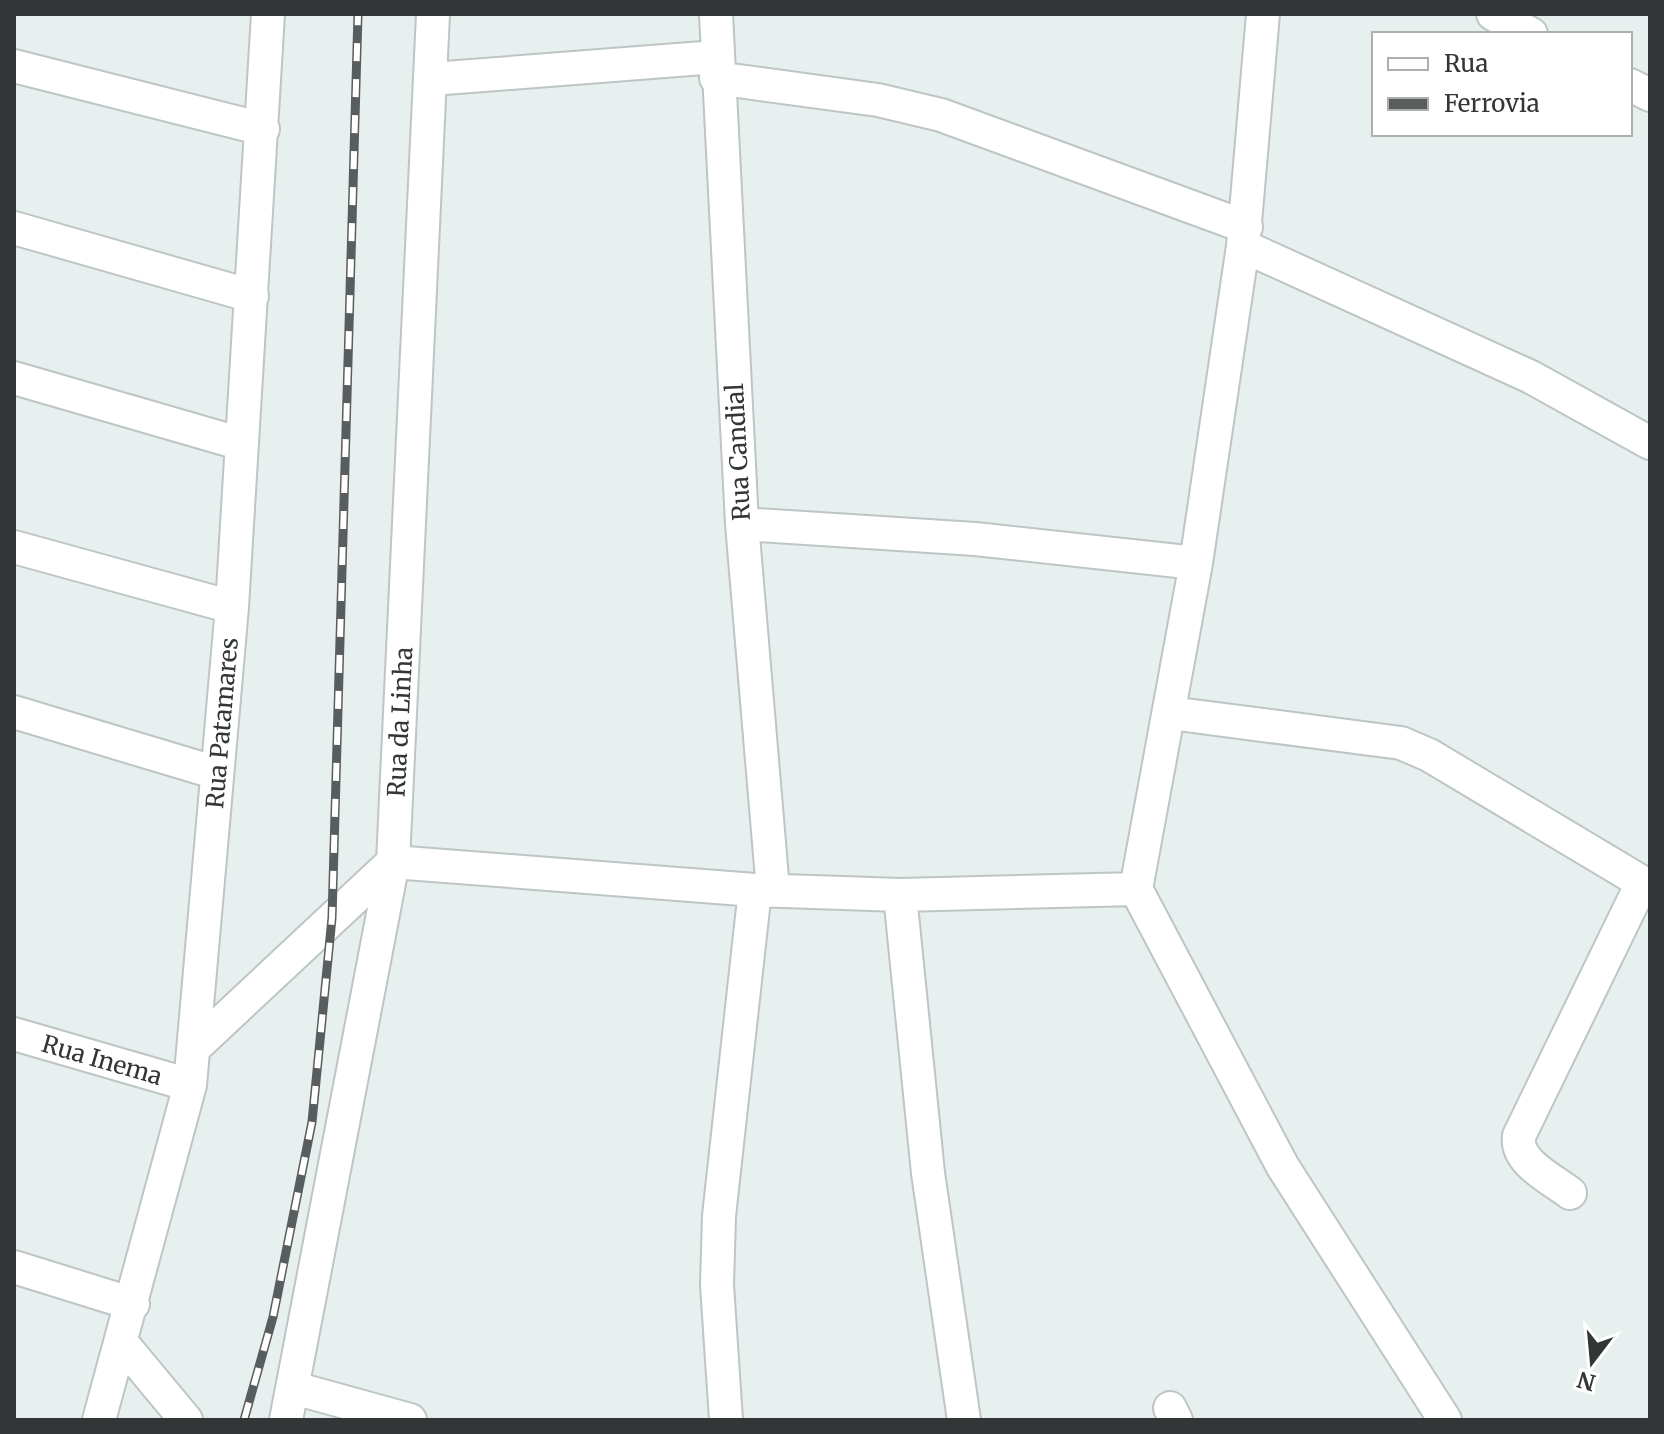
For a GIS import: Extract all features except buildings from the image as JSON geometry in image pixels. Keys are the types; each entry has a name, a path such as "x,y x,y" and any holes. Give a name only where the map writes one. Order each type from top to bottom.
{"street":[{"name":"Rua Patamares","path":"99,1420 133,1304 190,1085 232,607 268,14"},
{"name":"Rua da Linha","path":"286,1420 393,862 433,14"},
{"name":"Rua Candial","path":"716,14 716,67 764,890 719,1216 717,1285 726,1420"},
{"path":"1263,14 1244,237 1196,563 1136,889 1283,1167 1445,1420"},
{"path":"1493,14 1527,32"},
{"path":"14,66 263,129"},
{"path":"432,79 716,67 941,115 1244,237 1531,377 1650,443"},
{"path":"1632,86 1650,95"},
{"path":"14,228 252,296"},
{"path":"14,378 242,444"},
{"path":"742,524 975,539 1196,563"},
{"path":"14,547 232,607"},
{"path":"14,712 217,773"},
{"path":"1170,713 1401,743 1441,762 1646,885 1519,1136 1519,1148 1526,1160 1570,1193"},
{"path":"194,1048 393,862 764,890 900,895 1136,889"},
{"path":"900,895 928,1173 964,1420"},
{"name":"Rua Inema","path":"14,1034 190,1085"},
{"path":"14,1267 133,1304"},
{"path":"122,1343 186,1420"},
{"path":"294,1388 410,1420"}],"railway":[{"path":"244,1420 273,1317 312,1122 332,918 358,14"}]}
